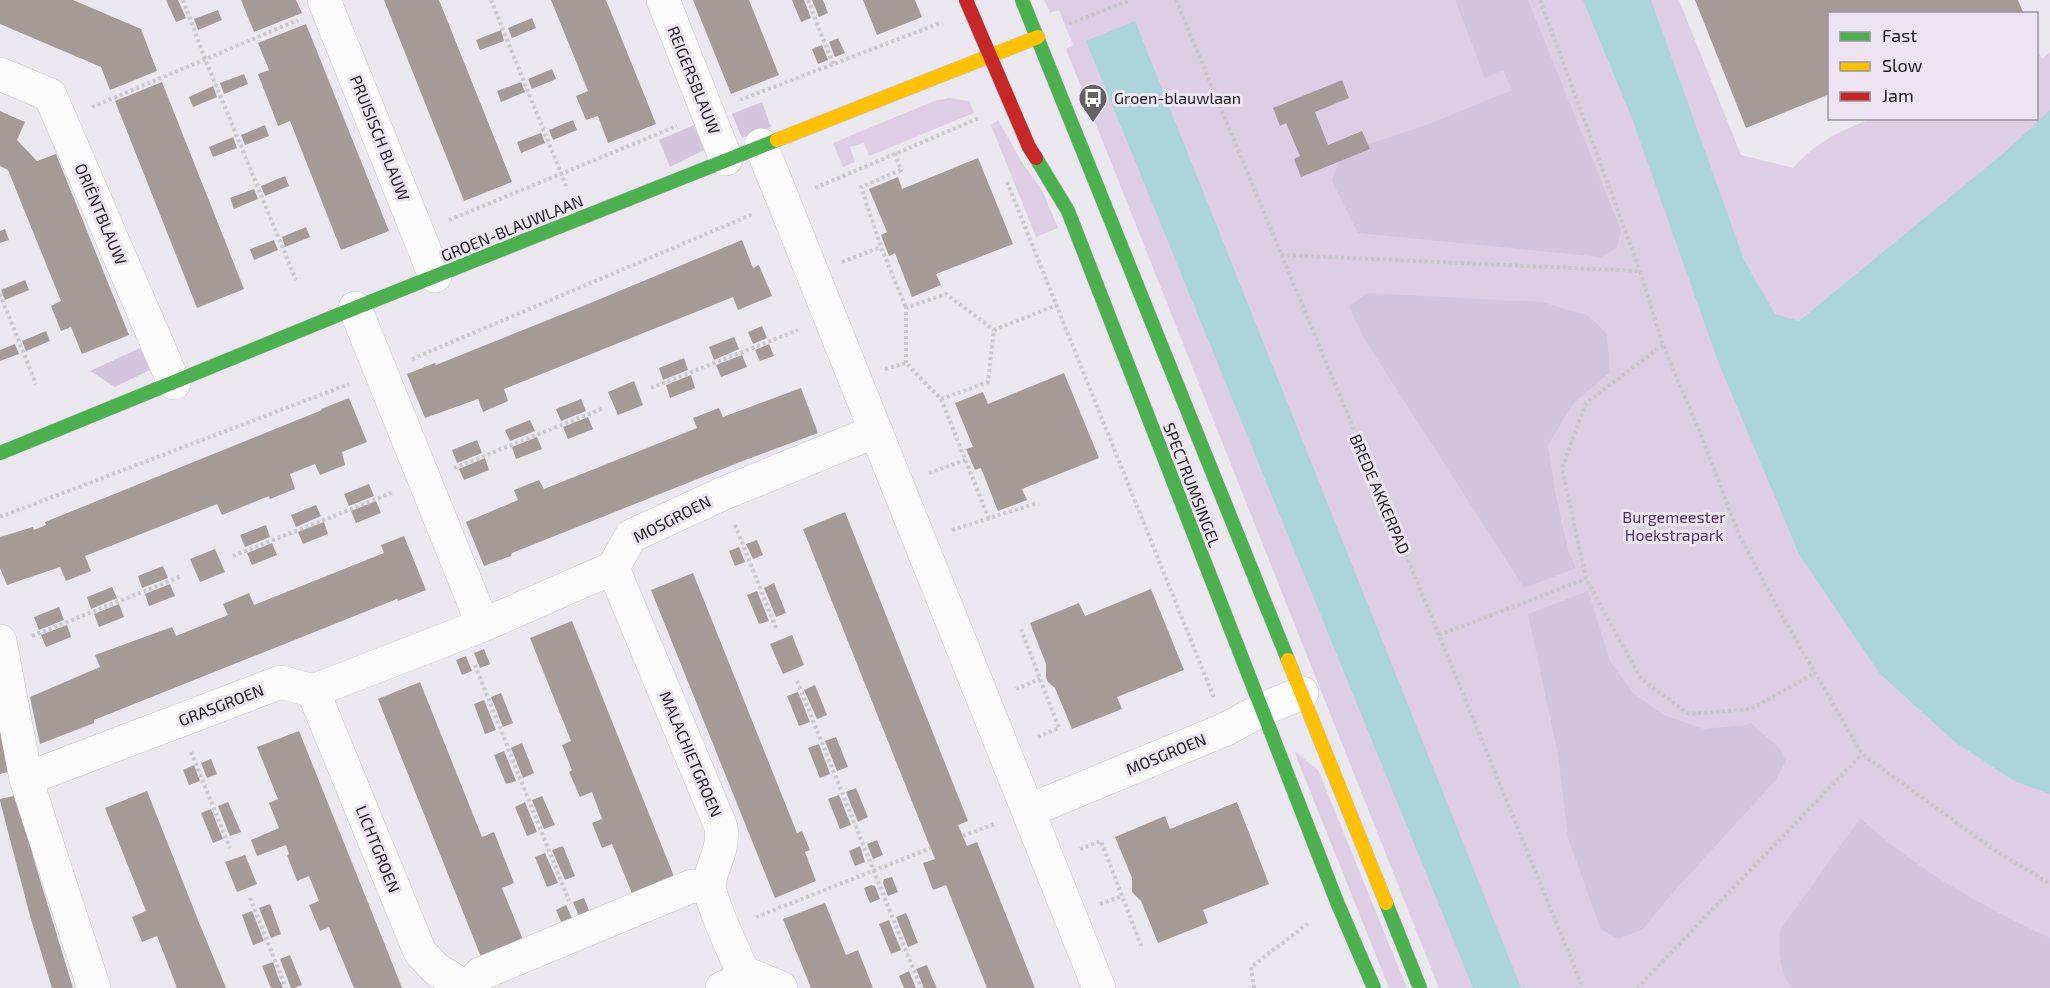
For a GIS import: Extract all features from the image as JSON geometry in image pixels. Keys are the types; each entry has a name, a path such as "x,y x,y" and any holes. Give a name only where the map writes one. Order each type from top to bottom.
{"street":[{"name":"REIGERSBLAUW","path":"663,0 726,159"},
{"name":"SPECTRUMSINGEL","path":"966,0 1029,147 1068,211 1337,902 1374,988"},
{"name":"SPECTRUMSINGEL","path":"1022,0 1420,988"},
{"name":"PRUISISCH BLAUW","path":"326,4 435,276"},
{"name":"GROEN-BLAUWLAAN","path":"0,453 726,159 1038,37"},
{"name":"ORIËNTBLAUW","path":"0,74 50,95 174,383"},
{"path":"761,146 1100,988"},
{"path":"355,308 381,373 472,629"},
{"name":"MOSGROEN","path":"612,568 631,536 722,494 876,431"},
{"path":"313,690 472,629 612,568"},
{"name":"MALACHIETGROEN","path":"612,568 721,827 723,842 708,888"},
{"path":"1,645 26,779 94,988"},
{"name":"GRASGROEN","path":"26,779 281,682 313,690"},
{"name":"LICHTGROEN","path":"313,690 420,952 436,969 469,988"},
{"name":"MOSGROEN","path":"1028,811 1226,729 1263,709 1302,693"},
{"path":"469,988 480,974 692,886 708,888 724,930 732,980 781,988"}],"path":[{"path":"183,0 296,280"},
{"path":"491,0 579,219"},
{"path":"808,0 833,64"},
{"path":"1066,25 1130,0"},
{"name":"BREDE AKKERPAD","path":"1176,0 1439,635 1582,988"},
{"path":"1540,0 1640,271 1663,345 1703,440 1739,535 1780,614 1862,754 1982,841 2050,884"},
{"path":"61,121 326,4"},
{"path":"0,516 381,373 1010,104"},
{"path":"895,153 901,170 861,187 881,247 906,308 906,363 941,399 989,519"},
{"path":"1004,172 1226,729"},
{"path":"1281,255 1640,271"},
{"path":"0,294 36,384"},
{"path":"906,308 946,294 994,330"},
{"path":"994,330 1057,304"},
{"path":"651,388 830,317"},
{"path":"941,399 988,382 994,330"},
{"path":"1663,345 1586,403 1562,468 1586,579 1641,679 1689,714 1751,709 1815,673"},
{"path":"855,380 906,363"},
{"path":"722,494 776,628"},
{"path":"920,540 1037,503"},
{"path":"1,645 182,576"},
{"path":"1439,635 1586,579"},
{"path":"472,629 582,932"},
{"path":"1004,750 1059,728 1021,629"},
{"path":"797,681 921,988"},
{"path":"179,721 230,848"},
{"path":"1637,988 1862,754"},
{"path":"1048,861 1101,841 1142,948"},
{"path":"724,930 931,848"},
{"path":"250,898 286,988"},
{"path":"1254,988 1251,967 1337,902"}],"green space":[{"name":"Burgemeester Hoekstrapark","path":"1044,0 1679,0 1741,155 1793,168 1829,138 1870,120 2038,120 2038,53 2042,59 2050,52 2050,988 1439,988 1066,49 1073,45 1059,10 1050,13"},
{"path":"949,98 969,101 974,113 869,156 864,143 850,147 855,162 843,167 833,143 934,101"},
{"path":"998,120 1023,164 1042,190 1058,228 1036,237 991,125"},
{"path":"1294,751 1318,770 1407,988 1389,988"}],"shaded area":[{"path":"1455,0 1528,0 1621,230 1617,248 1601,257 1358,233 1332,181 1340,156 1429,124 1512,90 1503,70 1485,78"},
{"path":"762,102 771,127 742,138 732,114"},
{"path":"694,125 704,150 670,167 659,140"},
{"path":"1367,293 1542,302 1589,316 1607,334 1610,372 1573,404 1548,445 1568,550 1576,568 1524,588 1365,340 1349,306"},
{"path":"140,348 150,370 115,387 90,371"},
{"path":"1588,591 1610,661 1633,693 1664,715 1704,729 1751,723 1780,749 1786,761 1775,781 1677,888 1643,929 1619,939 1601,930 1568,838 1558,755 1528,614"},
{"path":"1860,818 1905,855 1950,886 2050,938 2050,988 1791,988 1784,974 1781,960 1780,930"}],"water":[{"path":"1583,0 1651,0 1744,260 1775,314 1799,321 2005,152 2050,110 2050,794 2014,781 1955,742 1880,674 1799,554 1719,364 1631,116"},
{"path":"1135,21 1521,988 1473,988 1086,41"}],"building":[{"path":"0,0 73,0 141,29 157,71 110,90 101,67 0,24"},
{"path":"166,0 178,0 186,18 176,22"},
{"path":"241,0 296,0 302,13 254,32"},
{"path":"384,0 439,0 512,182 464,201"},
{"path":"551,0 606,0 656,124 608,143 598,116 586,120 576,96 588,91"},
{"path":"693,0 749,0 779,75 731,94"},
{"path":"792,0 804,0 811,18 801,22"},
{"path":"812,0 823,0 828,13 819,17"},
{"path":"863,0 915,0 922,17 877,35"},
{"path":"1695,0 2018,0 2023,12 1828,12 1828,95 1746,128"},
{"path":"218,10 222,20 198,30 194,19"},
{"path":"532,18 536,28 512,38 508,28"},
{"path":"306,24 389,231 341,250 290,121 278,126 258,74 269,70 258,43"},
{"path":"501,30 504,41 480,50 476,40"},
{"path":"838,38 845,53 835,57 829,42"},
{"path":"822,45 828,60 818,64 812,49"},
{"path":"552,69 556,79 532,89 528,79"},
{"path":"244,74 248,84 224,94 220,83"},
{"path":"1342,80 1349,98 1315,112 1328,145 1362,131 1370,149 1301,177 1294,159 1300,156 1286,123 1280,126 1273,108"},
{"path":"162,82 244,289 197,308 115,101"},
{"path":"521,82 525,92 501,102 497,91"},
{"path":"213,86 217,97 193,107 189,97"},
{"path":"0,111 25,122 17,140 37,161 56,154 129,335 82,354 71,327 61,331 51,306 61,301 8,170 0,166"},
{"path":"573,120 577,130 553,140 549,130"},
{"path":"265,125 269,136 245,145 241,135"},
{"path":"541,133 545,143 521,153 517,142"},
{"path":"233,137 237,148 213,157 209,147"},
{"path":"978,158 1013,244 936,274 941,285 912,297 895,253 889,256 881,235 887,232 869,189 898,177 902,189"},
{"path":"285,176 289,186 265,196 261,186"},
{"path":"254,189 258,199 234,209 230,198"},
{"path":"306,227 310,237 285,247 282,237"},
{"path":"5,229 9,240 0,243 0,231"},
{"path":"274,240 278,250 254,260 250,249"},
{"path":"742,240 753,268 759,265 772,296 738,310 733,297 504,389 508,401 483,412 478,399 425,418 407,374 435,363 436,365"},
{"path":"25,280 29,290 5,300 1,290"},
{"path":"762,326 767,338 753,344 748,332"},
{"path":"46,331 50,341 26,351 22,341"},
{"path":"734,337 739,349 714,360 709,347"},
{"path":"15,344 19,354 0,361 0,350"},
{"path":"769,344 774,356 760,361 755,350"},
{"path":"742,355 747,367 721,377 716,365"},
{"path":"684,358 688,370 663,380 659,368"},
{"path":"1064,373 1099,458 1022,489 1027,500 998,511 981,468 975,470 966,449 973,447 955,403 983,392 988,404"},
{"path":"691,375 695,388 670,398 666,385"},
{"path":"634,381 643,405 618,415 608,392"},
{"path":"801,388 818,433 740,462 484,566 466,522 518,500 514,490 539,480 544,489 697,428 693,418 719,408 723,417"},
{"path":"349,398 367,442 342,452 345,465 320,475 315,464 290,474 295,489 270,499 269,496 222,515 217,504 85,556 91,571 66,581 60,567 7,585 0,568 0,537 33,527 34,530 46,525 45,522"},
{"path":"581,399 586,411 561,421 556,409"},
{"path":"588,417 593,429 568,439 563,427"},
{"path":"530,420 535,431 510,441 505,430"},
{"path":"537,437 542,449 516,459 512,447"},
{"path":"477,440 482,453 457,463 452,450"},
{"path":"485,458 489,470 464,480 459,469"},
{"path":"369,484 374,496 349,506 344,494"},
{"path":"376,501 381,513 356,523 351,511"},
{"path":"316,505 321,516 296,527 291,515"},
{"path":"845,512 968,821 958,825 967,846 977,842 1035,988 987,988 946,885 933,890 923,863 935,859 803,529"},
{"path":"324,522 328,534 303,544 298,532"},
{"path":"266,525 270,537 245,547 240,535"},
{"path":"404,536 426,590 398,601 397,599 94,720 94,723 40,744 30,697 100,667 95,655 172,627 176,636 228,615 223,604 249,593 254,605 384,553 381,545"},
{"path":"757,540 763,555 753,559 746,544"},
{"path":"272,543 277,555 252,565 247,553"},
{"path":"739,547 745,562 735,566 729,551"},
{"path":"215,549 225,572 200,582 190,559"},
{"path":"163,566 168,578 142,588 138,576"},
{"path":"693,573 797,833 802,831 810,850 805,852 816,881 775,898 651,590"},
{"path":"774,583 786,613 776,617 764,588"},
{"path":"170,584 175,596 149,606 145,594"},
{"path":"112,587 117,598 91,609 87,597"},
{"path":"1151,589 1184,670 1117,697 1122,709 1072,729 1055,688 1046,678 1046,664 1030,623 1079,603 1085,616"},
{"path":"757,591 769,621 759,624 747,595"},
{"path":"119,604 124,617 99,627 94,614"},
{"path":"59,607 64,620 39,630 34,617"},
{"path":"572,621 675,879 633,896 612,844 602,848 592,823 602,819 592,792 580,797 569,772 572,770 562,745 571,741 530,638"},
{"path":"67,625 71,637 46,647 41,635"},
{"path":"792,635 804,665 783,674 770,644"},
{"path":"484,649 490,664 480,668 474,653"},
{"path":"466,656 472,671 462,675 456,660"},
{"path":"420,682 482,837 494,832 514,883 502,888 523,940 481,957 378,699"},
{"path":"815,685 827,715 817,719 804,690"},
{"path":"798,692 810,722 799,726 787,696"},
{"path":"501,693 513,723 503,727 491,697"},
{"path":"484,700 496,730 485,734 474,704"},
{"path":"0,719 13,771 0,774"},
{"path":"299,731 402,988 354,988 329,927 320,931 309,905 319,901 309,876 297,881 287,855 289,854 286,845 257,856 251,840 279,828 269,803 278,799 257,747"},
{"path":"836,737 848,767 837,771 825,741"},
{"path":"522,743 534,773 523,778 511,748"},
{"path":"819,744 830,774 820,778 808,748"},
{"path":"504,751 516,781 506,784 494,755"},
{"path":"211,759 217,774 207,778 201,763"},
{"path":"194,765 200,781 189,785 183,770"},
{"path":"856,788 868,817 858,822 846,792"},
{"path":"147,791 226,988 177,988 157,936 142,942 132,917 146,911 105,808"},
{"path":"18,795 34,860 73,988 52,988 30,916 0,801 0,799"},
{"path":"839,795 851,825 840,829 828,799"},
{"path":"542,796 555,825 544,829 532,800"},
{"path":"228,802 241,832 230,836 218,806"},
{"path":"525,802 537,832 527,836 515,807"},
{"path":"1237,802 1269,884 1203,910 1208,923 1158,943 1141,901 1132,892 1132,878 1115,837 1165,816 1170,829"},
{"path":"211,809 223,839 213,843 201,813"},
{"path":"877,840 883,855 873,859 867,844"},
{"path":"563,846 575,876 565,880 552,850"},
{"path":"860,846 865,862 855,866 849,851"},
{"path":"545,853 558,883 547,887 535,857"},
{"path":"245,855 257,884 237,892 225,862"},
{"path":"892,877 898,892 888,896 883,883 884,879"},
{"path":"875,886 880,899 870,903 864,888"},
{"path":"584,898 590,913 579,917 573,902"},
{"path":"825,903 846,955 858,950 873,988 811,988 783,919"},
{"path":"270,904 281,934 271,938 259,908"},
{"path":"566,905 573,920 562,924 556,910"},
{"path":"252,911 264,941 253,945 242,915"},
{"path":"906,913 918,943 908,947 896,917"},
{"path":"889,920 901,950 891,954 879,924"},
{"path":"290,955 302,985 294,988 291,988 280,959"},
{"path":"273,962 283,988 271,988 262,966"},
{"path":"927,965 937,988 924,988 916,969"},
{"path":"909,971 916,988 904,988 899,976"}],"traffic: fast":[{"path":"1022,0 1288,660"},
{"path":"0,453 355,308 777,140"},
{"path":"1036,158 1068,211 1337,902 1374,988"},
{"path":"1386,903 1420,988"}],"traffic: slow":[{"path":"777,140 1038,37"},
{"path":"1288,660 1386,903"}],"traffic: jam":[{"path":"966,0 1029,147 1036,158"}],"place":[{"name":"Groen-blauwlaan","path":"1093,124"}]}
